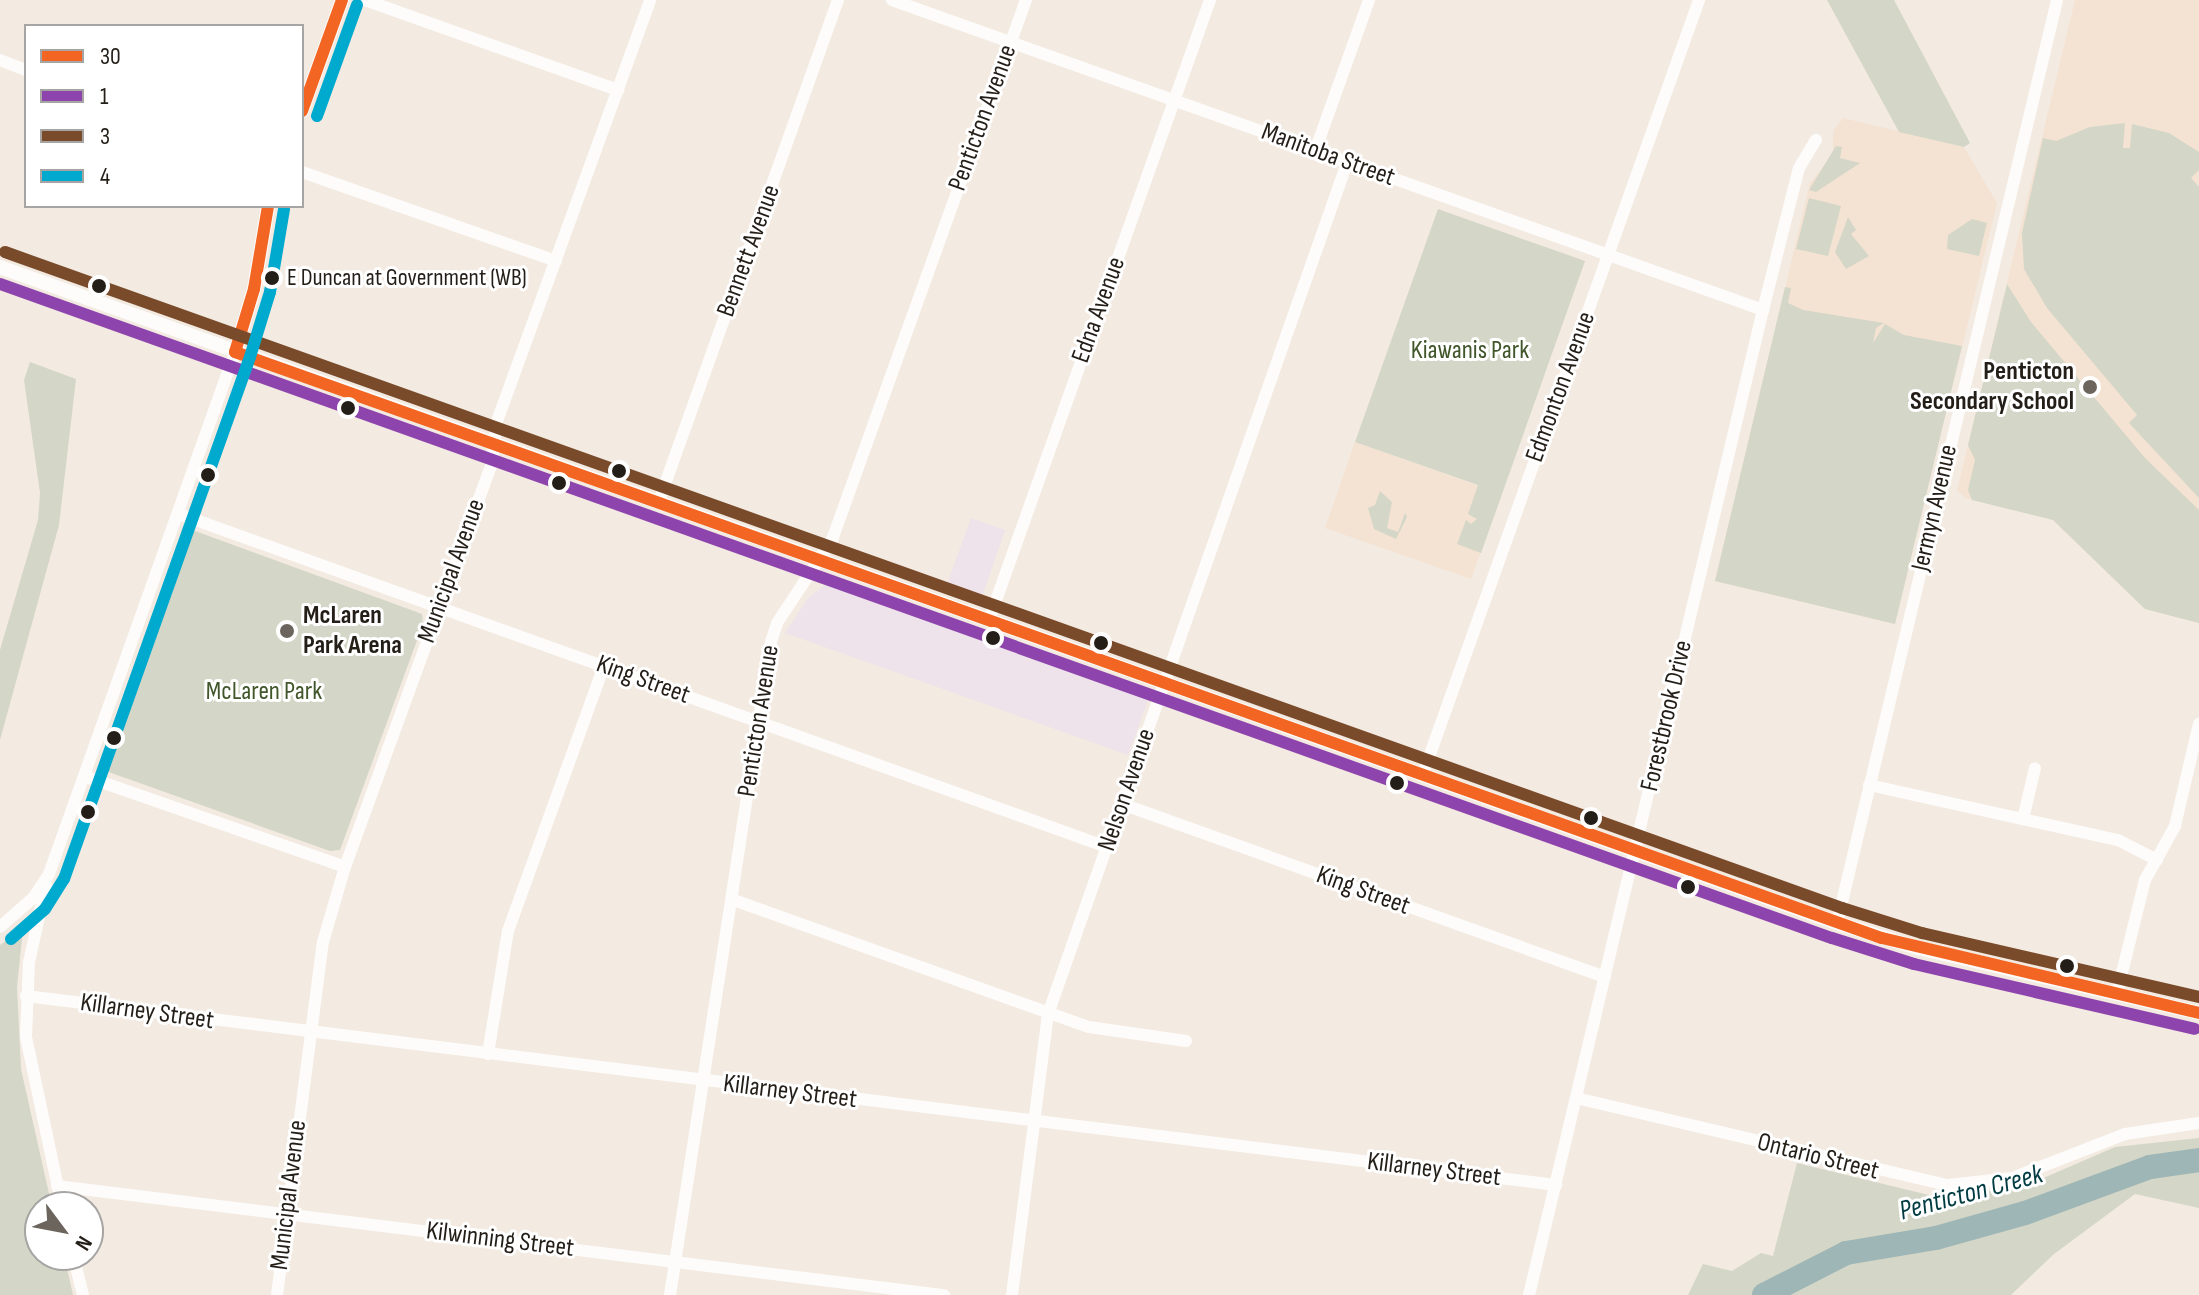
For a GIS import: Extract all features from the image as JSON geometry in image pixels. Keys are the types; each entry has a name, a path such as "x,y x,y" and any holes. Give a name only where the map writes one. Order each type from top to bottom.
{"street":[{"path":"304,105 342,0"},
{"path":"365,0 618,90"},
{"name":"Municipal Avenue","path":"277,1295 323,942 345,867 492,464 494,442 650,0"},
{"name":"Bennett Avenue","path":"659,501 838,0"},
{"name":"Manitoba Street","path":"892,0 1763,310"},
{"name":"Penticton Avenue","path":"670,1295 775,629 832,540 1026,0"},
{"name":"Edna Avenue","path":"989,620 1210,0"},
{"path":"1315,151 1369,0"},
{"name":"Edmonton Avenue","path":"1423,774 1699,0"},
{"name":"Jermyn Avenue","path":"1837,923 2057,0"},
{"path":"0,60 24,69"},
{"name":"Forestbrook Drive","path":"1529,1295 1763,310 1799,168 1816,140"},
{"name":"Nelson Avenue","path":"1012,1295 1048,1014 1347,163"},
{"path":"304,173 556,261"},
{"path":"58,1191 30,1068 26,996 49,874 235,352 254,289 268,208"},
{"path":"0,267 1837,923 1918,948 2199,1013"},
{"name":"King Street","path":"179,514 1107,847"},
{"path":"488,1054 508,931 604,666"},
{"path":"2117,993 2141,892 2175,826 2199,724"},
{"path":"2023,819 2035,768"},
{"path":"84,776 345,867"},
{"path":"1869,785 2128,843 2157,860"},
{"name":"King Street","path":"1122,804 1605,977"},
{"path":"0,927 33,898 49,874"},
{"path":"731,899 1089,1027 1186,1041"},
{"name":"Killarney Street","path":"26,996 309,1034 1556,1185"},
{"name":"Ontario Street","path":"1576,1098 1948,1185 2012,1178 2125,1134 2199,1123"},
{"name":"Kilwinning Street","path":"57,1186 944,1295"},
{"path":"77,1271 83,1295"}],"shaded area":[{"name":"Penticton Secondary School","path":"2075,0 2199,0 2199,623 2145,609 2053,520 1966,498 1957,491"},
{"path":"1843,118 1964,147 1997,203 1895,624 1715,581 1810,183 1833,154 1833,131"},
{"path":"1355,442 1502,494 1471,579 1325,528"},
{"path":"971,518 1005,530 981,600 946,587"},
{"path":"830,581 1143,693 1149,698 1128,755 785,633 808,598"}],"green space":[{"path":"1827,0 1894,0 1970,143 1964,147 1899,132"},
{"path":"2125,123 2123,148 2130,148 2132,124 2169,133 2199,152 2199,170 2191,178 2199,187 2199,498 2129,423 2137,415 2047,308 2024,269 2022,233 2043,138 2056,141 2090,127"},
{"path":"1836,146 1842,147 1840,158 1860,163 1816,192 1809,190"},
{"path":"1809,198 1841,206 1828,256 1796,249"},
{"name":"Kiawanis Park","path":"1438,209 1585,261 1481,553 1457,544 1466,520 1471,524 1477,519 1468,514 1478,485 1355,442"},
{"path":"1848,217 1856,230 1851,234 1869,256 1846,269 1835,252"},
{"path":"1972,219 1987,223 1979,256 1947,249 1948,235"},
{"path":"2007,284 2031,322 2145,458 2199,510 2199,623 2145,609 2053,520 1972,500 1968,490 1975,460 1968,445"},
{"path":"1785,287 1791,288 1788,303 1803,310 1884,323 1876,328 1873,343 1885,324 1904,335 1962,346 1895,624 1715,581"},
{"path":"30,362 76,379 59,525 0,740 0,650 38,520 40,493 24,380"},
{"path":"1380,491 1392,502 1387,528 1398,532 1405,513 1407,517 1396,539 1374,529 1368,508 1375,505"},
{"name":"McLaren Park","path":"195,531 422,614 423,624 340,850 330,851 103,770 187,532"},
{"path":"23,929 17,987 21,1069 48,1191 24,1191 24,1271 68,1271 73,1295 0,1295 0,945"},
{"path":"2199,1138 2199,1208 2135,1194 2054,1254 2011,1295 1688,1295 1703,1264 1732,1271 1761,1253 1773,1256 1797,1163 1937,1197 1969,1195 2032,1183 2115,1147"}],"waterway":[{"name":"Penticton Creek","path":"1764,1295 1846,1253 1936,1238 2025,1213 2150,1167 2199,1160"}],"transit line":[{"name":"30","path":"304,105 342,0"},
{"name":"4","path":"317,116 357,5"},
{"name":"30","path":"235,352 254,289 268,208"},
{"name":"4","path":"11,939 45,909 64,879 250,357 270,292 284,209"},
{"name":"3","path":"5,252 1842,908 1922,933 2199,997"},
{"name":"1","path":"0,284 1832,938 1914,964 2195,1029"},
{"name":"30","path":"235,352 1882,938 2199,1013"}],"place":[{"name":"E Duncan at Government (WB)","path":"272,278"},
{"name":"Penticton Secondary School","path":"2090,387"},
{"name":"McLaren Park Arena","path":"287,631"}]}
